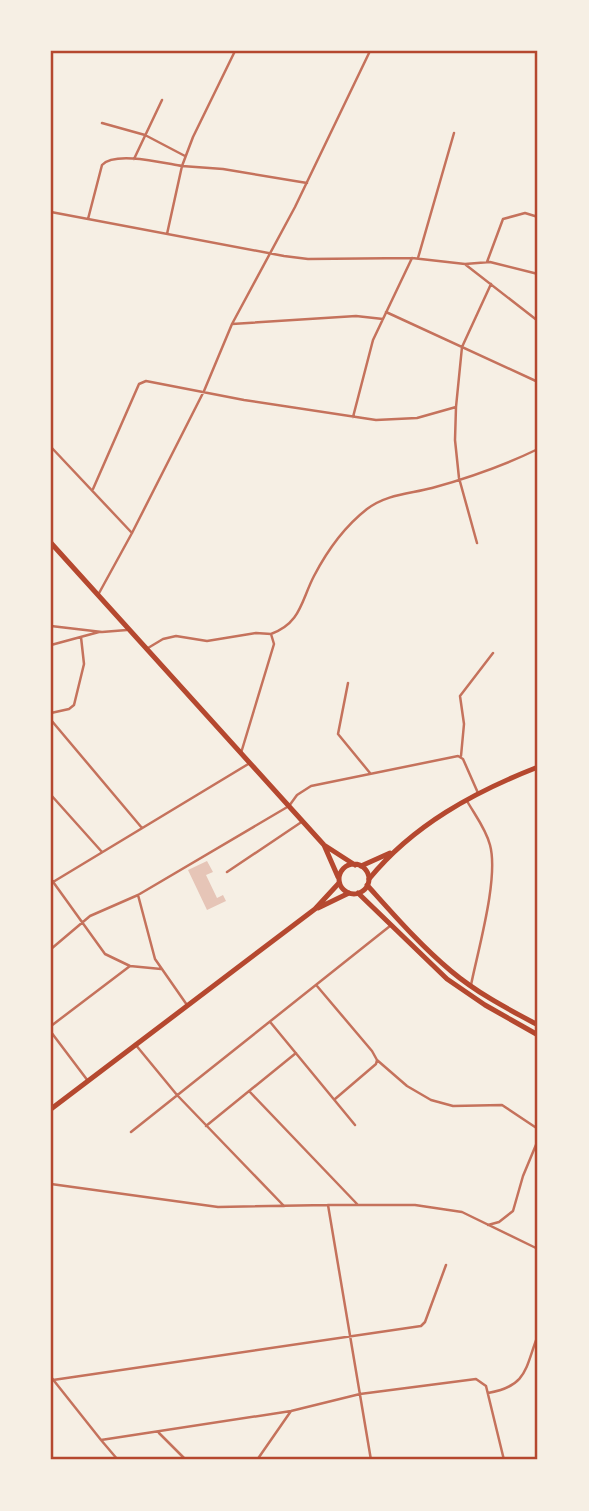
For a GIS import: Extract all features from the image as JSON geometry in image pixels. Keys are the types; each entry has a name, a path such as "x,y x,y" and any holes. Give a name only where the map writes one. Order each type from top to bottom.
{"main road":[{"path":"51,543 324,845 367,872 368,882 421,944 471,985 538,1025"},
{"path":"358,893 393,851 424,826 478,793 538,767"},
{"path":"324,845 342,888 349,893"},
{"path":"315,909 339,881 344,869 393,851"},
{"path":"51,1109 315,909 349,893 358,893 447,979 470,996 538,1035"}],"street":[{"path":"167,234 185,156 235,51"},
{"path":"98,595 204,391 232,324 307,183 370,51"},
{"path":"134,159 162,100"},
{"path":"102,123 145,135 185,156"},
{"path":"418,258 454,133"},
{"path":"88,219 102,165 109,159 134,159 223,169 307,183"},
{"path":"51,212 308,259 418,258 465,264 487,262 538,274"},
{"path":"487,262 505,218 526,213 538,218"},
{"path":"353,416 367,359 412,258"},
{"path":"465,264 538,321"},
{"path":"477,543 459,478 455,440 456,407 462,347 491,284"},
{"path":"386,312 538,382"},
{"path":"232,324 356,316 383,319"},
{"path":"93,489 139,384 149,380 353,416 399,420 456,407"},
{"path":"51,447 132,533"},
{"path":"148,648 163,639 176,636 207,641 256,633 271,634 285,629 296,617 314,576 333,546 348,527 368,509 391,496 434,487 516,460 538,449"},
{"path":"51,626 102,632"},
{"path":"51,645 102,632 130,629"},
{"path":"241,753 274,644 271,634"},
{"path":"51,713 74,705 84,664 81,637"},
{"path":"478,793 461,757 464,724 460,696 493,653"},
{"path":"348,683 338,734 370,773"},
{"path":"51,720 142,828"},
{"path":"51,949 99,911 138,895 289,806 297,795 311,786 461,757"},
{"path":"161,969 130,966 105,954 52,880 250,762"},
{"path":"51,795 102,852"},
{"path":"466,800 488,837 492,855 487,910 471,985"},
{"path":"227,872 303,821"},
{"path":"138,895 152,951 161,969 187,1004"},
{"path":"131,1132 390,926"},
{"path":"88,1081 51,1029 130,966"},
{"path":"317,986 377,1060 407,1086 431,1100 453,1106 502,1105 538,1129"},
{"path":"271,1023 355,1125"},
{"path":"135,1044 177,1095 284,1206"},
{"path":"206,1126 296,1053"},
{"path":"335,1099 376,1064 377,1060"},
{"path":"249,1091 358,1205"},
{"path":"488,1225 499,1222 513,1211 523,1176 538,1140"},
{"path":"51,1184 218,1207 415,1205 462,1212 538,1249"},
{"path":"328,1205 371,1460"},
{"path":"52,1379 421,1326 425,1322 446,1265"},
{"path":"487,1394 506,1390 518,1382 525,1371 538,1335"},
{"path":"101,1440 291,1411 360,1394 469,1378 480,1381 485,1386 504,1460"},
{"path":"52,1379 118,1460"},
{"path":"259,1460 291,1411"},
{"path":"158,1433 186,1460"}],"building":[{"path":"207,861 213,872 206,875 217,898 223,895 226,901 207,910 188,870"}]}
